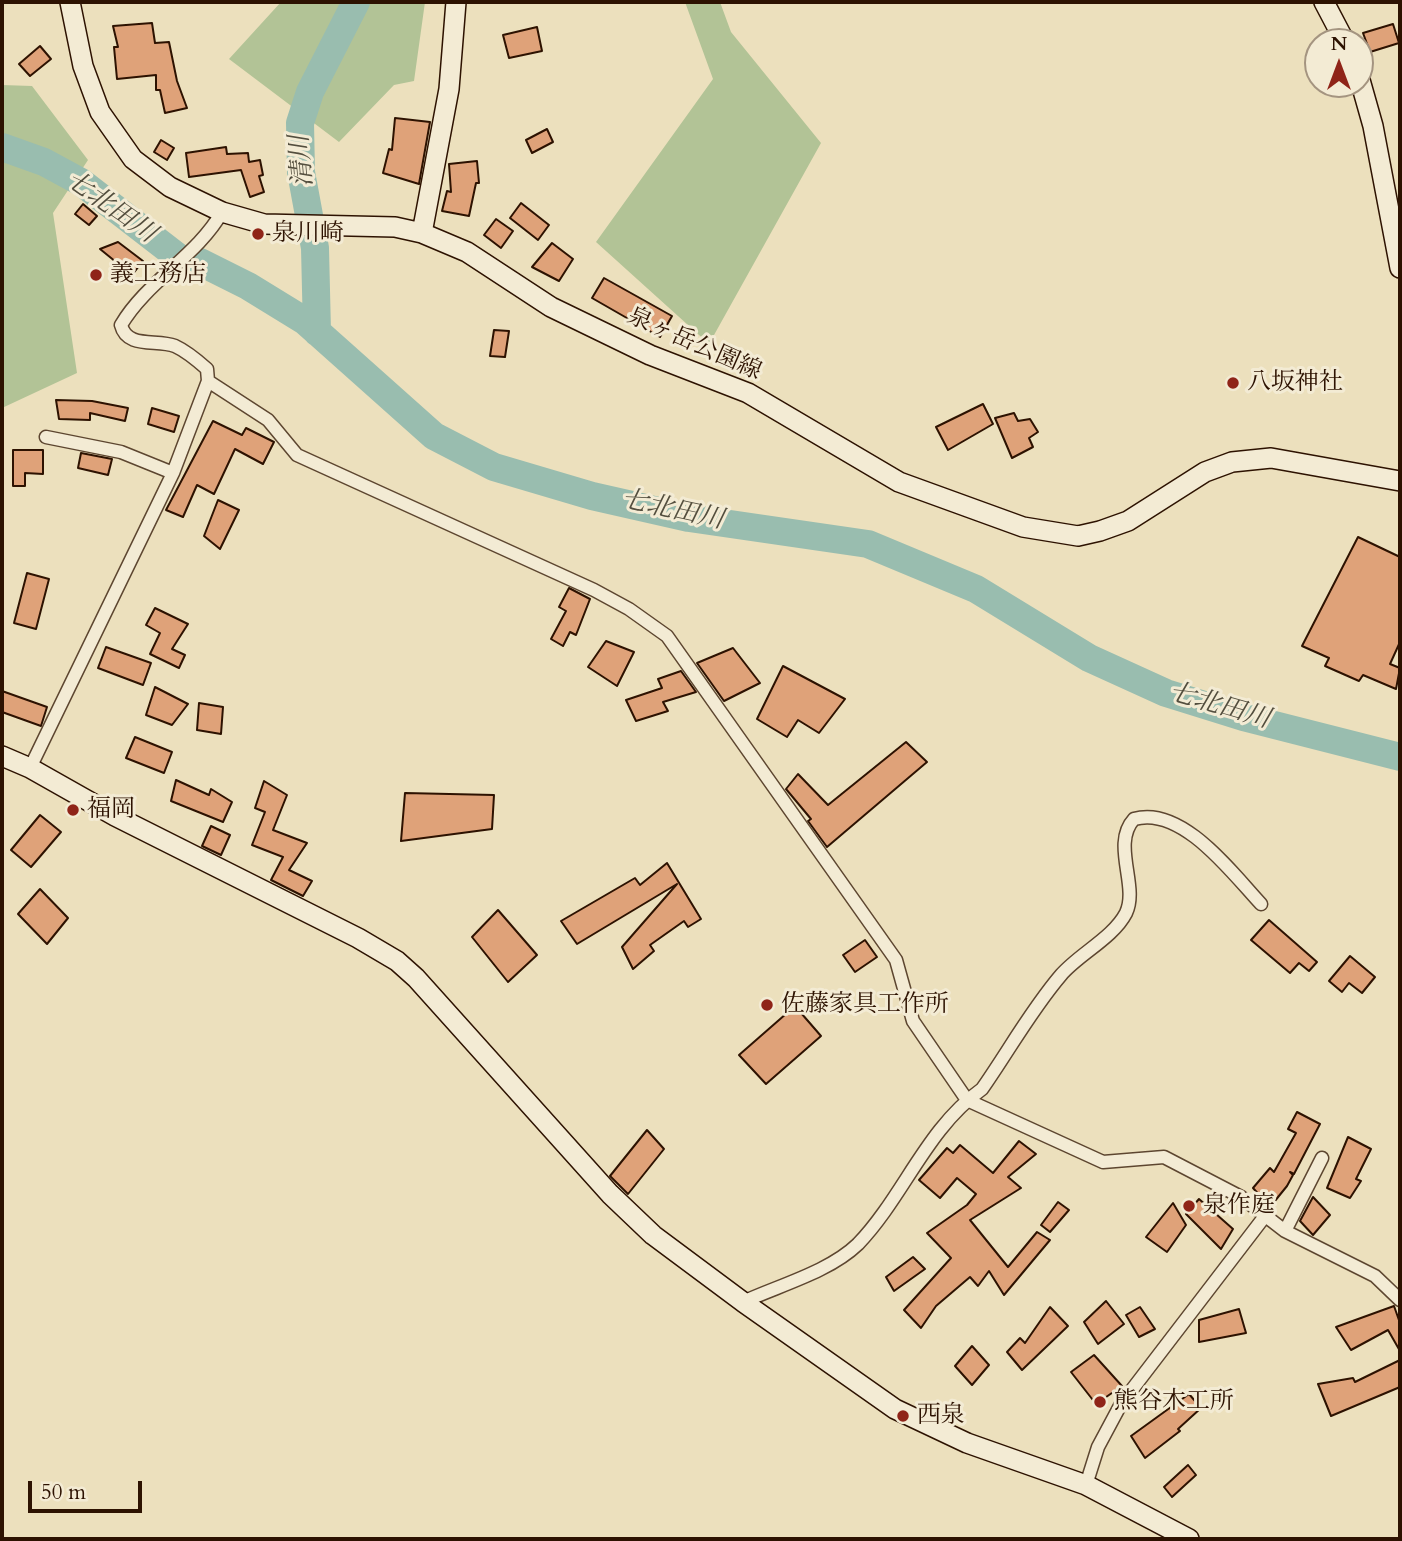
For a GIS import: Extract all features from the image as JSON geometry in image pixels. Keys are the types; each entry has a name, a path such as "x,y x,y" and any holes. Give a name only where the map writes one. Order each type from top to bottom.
{"street":[{"name":"泉ヶ岳公園線","path":"70,2 83,66 100,112 133,159 217,220 280,226 396,227 422,233 467,252 551,307 650,355 748,393 899,482 1023,527 1078,536 1100,531 1128,521 1205,472 1232,461 1271,457 1400,481"},
{"path":"422,233 449,89 456,2"},
{"path":"1324,2 1338,28"},
{"path":"1365,98 1373,126 1400,268"},
{"path":"30,768 173,473 208,381 207,369 175,346 132,341 123,333 121,325 128,313 217,220"},
{"path":"208,381 268,420 297,456 594,590 629,609 667,636 896,960 913,1021 967,1100 1103,1163 1164,1157 1241,1197 1285,1231 1375,1276 1400,1300"},
{"path":"46,437 121,452 173,473"},
{"path":"2,756 358,938 397,961 513,1083 610,1194 653,1235 895,1409 967,1443 1086,1485 1189,1539"},
{"path":"743,1301 826,1265 857,1244 942,1128 967,1100 982,1090 1059,977 1123,917 1129,904 1126,839 1134,820 1161,818 1193,836 1261,904"},
{"path":"1285,1231 1322,1158"},
{"path":"1086,1485 1098,1447 1121,1404 1265,1216"}],"green space":[{"path":"281,2 425,2 414,81 394,85 339,142 229,59"},
{"path":"685,2 720,2 731,32 821,143 709,344 596,242 713,79"},
{"path":"2,85 32,86 88,160 53,213 77,373 2,408"}],"building":[{"path":"152,23 155,43 169,42 177,81 187,108 165,113 160,90 156,90 156,75 117,79 114,47 118,47 113,26"},
{"path":"1393,24 1399,43 1374,51 1374,30"},
{"path":"537,27 542,51 509,58 503,35"},
{"path":"40,46 51,59 30,76 19,64"},
{"path":"395,118 430,122 419,184 383,173 389,149 392,150"},
{"path":"547,129 553,142 532,153 526,140"},
{"path":"161,140 174,148 167,160 154,152"},
{"path":"226,147 227,154 248,153 249,162 260,160 263,175 259,176 264,192 250,197 241,170 189,177 186,153"},
{"path":"477,161 479,183 476,183 469,216 442,211 447,191 451,192 449,164"},
{"path":"521,203 549,225 538,240 510,218"},
{"path":"83,204 97,216 89,225 75,214"},
{"path":"496,219 513,231 501,248 484,235"},
{"path":"118,242 143,261 132,275 100,249"},
{"path":"552,243 573,259 559,281 532,267"},
{"path":"604,278 672,316 660,337 592,298"},
{"path":"494,330 509,331 505,357 490,356"},
{"path":"56,400 92,401 128,408 125,421 90,413 90,420 59,419"},
{"path":"983,404 993,424 948,450 936,427"},
{"path":"152,408 179,416 174,432 148,424"},
{"path":"1014,413 1018,421 1030,419 1038,432 1029,438 1033,447 1012,458 995,418"},
{"path":"213,421 242,435 246,428 274,442 263,464 235,449 214,494 197,485 183,517 166,510"},
{"path":"13,450 43,450 43,474 25,473 25,486 13,486"},
{"path":"81,453 112,459 108,475 78,468"},
{"path":"218,500 239,510 220,549 204,536"},
{"path":"1358,537 1400,557 1400,642 1390,664 1400,668 1396,689 1363,675 1359,681 1325,666 1329,658 1302,646"},
{"path":"27,573 49,579 36,629 14,623"},
{"path":"569,588 590,599 576,635 570,632 563,646 551,639 566,611 559,607"},
{"path":"155,608 188,624 172,649 185,655 179,668 150,654 160,633 146,625"},
{"path":"606,641 634,652 617,686 588,667"},
{"path":"106,647 151,663 143,685 98,668"},
{"path":"733,648 760,683 724,701 697,663"},
{"path":"783,666 845,699 819,733 798,720 787,737 757,719"},
{"path":"681,671 696,692 663,702 668,711 636,721 626,700 662,688 658,679"},
{"path":"155,687 188,704 172,725 146,715"},
{"path":"2,691 47,707 41,726 2,712"},
{"path":"199,703 223,707 221,734 197,730"},
{"path":"135,737 172,752 164,773 126,758"},
{"path":"906,742 927,762 827,847 808,821 811,819 786,789 798,774 828,805"},
{"path":"176,780 209,795 211,789 232,802 223,822 171,801"},
{"path":"264,781 287,795 273,830 307,843 289,870 312,881 303,896 271,880 283,857 252,845 265,812 255,808"},
{"path":"405,793 494,795 492,829 401,841"},
{"path":"40,815 61,832 31,867 11,850"},
{"path":"211,826 230,835 221,855 202,846"},
{"path":"667,863 701,919 688,927 684,921 650,945 654,951 633,969 622,947 677,884 577,944 561,921 635,878 640,885"},
{"path":"40,889 68,918 47,944 18,914"},
{"path":"498,910 537,955 508,982 472,937"},
{"path":"1269,920 1317,962 1309,971 1299,963 1290,973 1251,940"},
{"path":"865,940 877,957 855,972 843,955"},
{"path":"1350,956 1375,977 1362,993 1349,983 1342,992 1329,981"},
{"path":"795,1006 821,1036 766,1084 739,1055"},
{"path":"1297,1112 1320,1124 1294,1174 1290,1172 1293,1175 1287,1186 1270,1207 1253,1188 1270,1168 1274,1172 1296,1133 1288,1129"},
{"path":"647,1130 664,1149 628,1194 610,1176"},
{"path":"1348,1137 1371,1149 1356,1179 1361,1181 1350,1198 1327,1188"},
{"path":"1019,1141 1036,1154 1008,1177 1021,1188 970,1220 1008,1267 1037,1232 1050,1240 1004,1295 989,1271 978,1286 970,1277 936,1306 921,1328 904,1310 951,1258 927,1233 967,1205 976,1194 957,1178 940,1198 919,1180 947,1148 953,1153 960,1145 993,1173"},
{"path":"1313,1197 1330,1215 1313,1235 1300,1221"},
{"path":"1199,1199 1233,1229 1221,1249 1186,1214"},
{"path":"1058,1202 1069,1210 1050,1232 1041,1225"},
{"path":"1173,1203 1186,1225 1167,1252 1146,1237"},
{"path":"913,1257 925,1269 894,1291 886,1277"},
{"path":"1106,1301 1124,1324 1098,1344 1084,1322"},
{"path":"1394,1306 1400,1323 1400,1351 1388,1330 1351,1350 1336,1327"},
{"path":"1050,1307 1068,1326 1022,1370 1007,1352 1020,1338 1025,1343"},
{"path":"1140,1307 1155,1329 1139,1337 1126,1315"},
{"path":"1239,1309 1246,1333 1199,1342 1199,1320"},
{"path":"972,1346 989,1365 972,1385 955,1366"},
{"path":"1094,1355 1122,1386 1096,1404 1071,1372"},
{"path":"1400,1360 1400,1387 1331,1416 1318,1384 1353,1378 1355,1382"},
{"path":"1189,1394 1201,1408 1178,1429 1180,1431 1145,1458 1131,1436"},
{"path":"1188,1465 1196,1475 1172,1497 1164,1487"}],"waterway":[{"name":"清川","path":"317,332 315,248 301,172 300,123 310,92 356,2"},
{"name":"七北田川","path":"2,147 44,162 81,182 182,260 200,262 248,286 305,321 434,436 494,467 592,496 689,518 868,544 976,589 1089,658 1166,693 1243,717 1400,757"}],"place":[{"name":"泉川崎","path":"258,234"},
{"name":"義工務店","path":"96,275"},
{"name":"八坂神社","path":"1233,383"},
{"name":"福岡","path":"73,810"},
{"name":"佐藤家具工作所","path":"767,1005"},
{"name":"泉作庭","path":"1189,1206"},
{"name":"熊谷木工所","path":"1100,1402"},
{"name":"西泉","path":"903,1416"}]}
